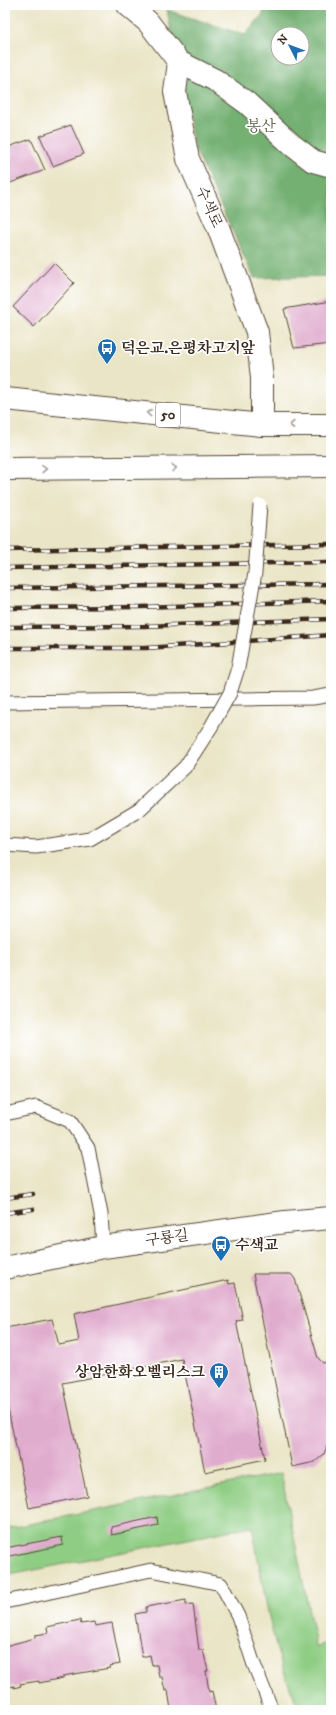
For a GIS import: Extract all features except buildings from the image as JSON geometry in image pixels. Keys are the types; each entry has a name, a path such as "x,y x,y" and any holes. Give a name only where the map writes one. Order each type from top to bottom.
{"main road":[{"path":"128,5 148,22 179,62 215,80 247,103 292,145 313,161 331,166"},
{"name":"수색로","path":"179,62 175,92 188,159 220,234 257,332 262,378 262,425"},
{"name":"50","path":"5,399 262,425 331,425"},
{"path":"5,469 331,466"},
{"name":"구룡길","path":"5,1268 103,1247 285,1222 331,1218"}],"lane":[{"path":"5,410 60,404"},
{"path":"5,845 36,848 90,839 139,810 185,767 211,727 230,692 238,668 255,573 260,505"},
{"path":"5,702 305,698 331,696"},
{"path":"5,1114 36,1107 70,1121 88,1148 100,1214 103,1247"},
{"path":"5,1602 151,1570 221,1584 238,1616 253,1662 272,1710"}],"green space":[{"name":"봉산","path":"266,5 331,5 331,276 254,278 194,147 167,10 245,35 263,14"},
{"path":"281,1473 316,1646 331,1643 331,1710 301,1710 291,1689 275,1644 252,1526 5,1576 5,1529"}],"railway":[{"path":"5,550 331,544"},
{"path":"5,568 331,562"},
{"path":"5,588 331,584"},
{"path":"5,608 141,607 331,601"},
{"path":"5,627 145,626 331,619"},
{"path":"5,648 146,648 331,635"},
{"path":"5,1198 33,1194"},
{"path":"5,1213 33,1209"}],"place":[{"name":"덕은교.은평차고지앞","path":"107,365"},
{"name":"수색교","path":"221,1262"},
{"name":"상암한화오벨리스크","path":"219,1389"}]}
